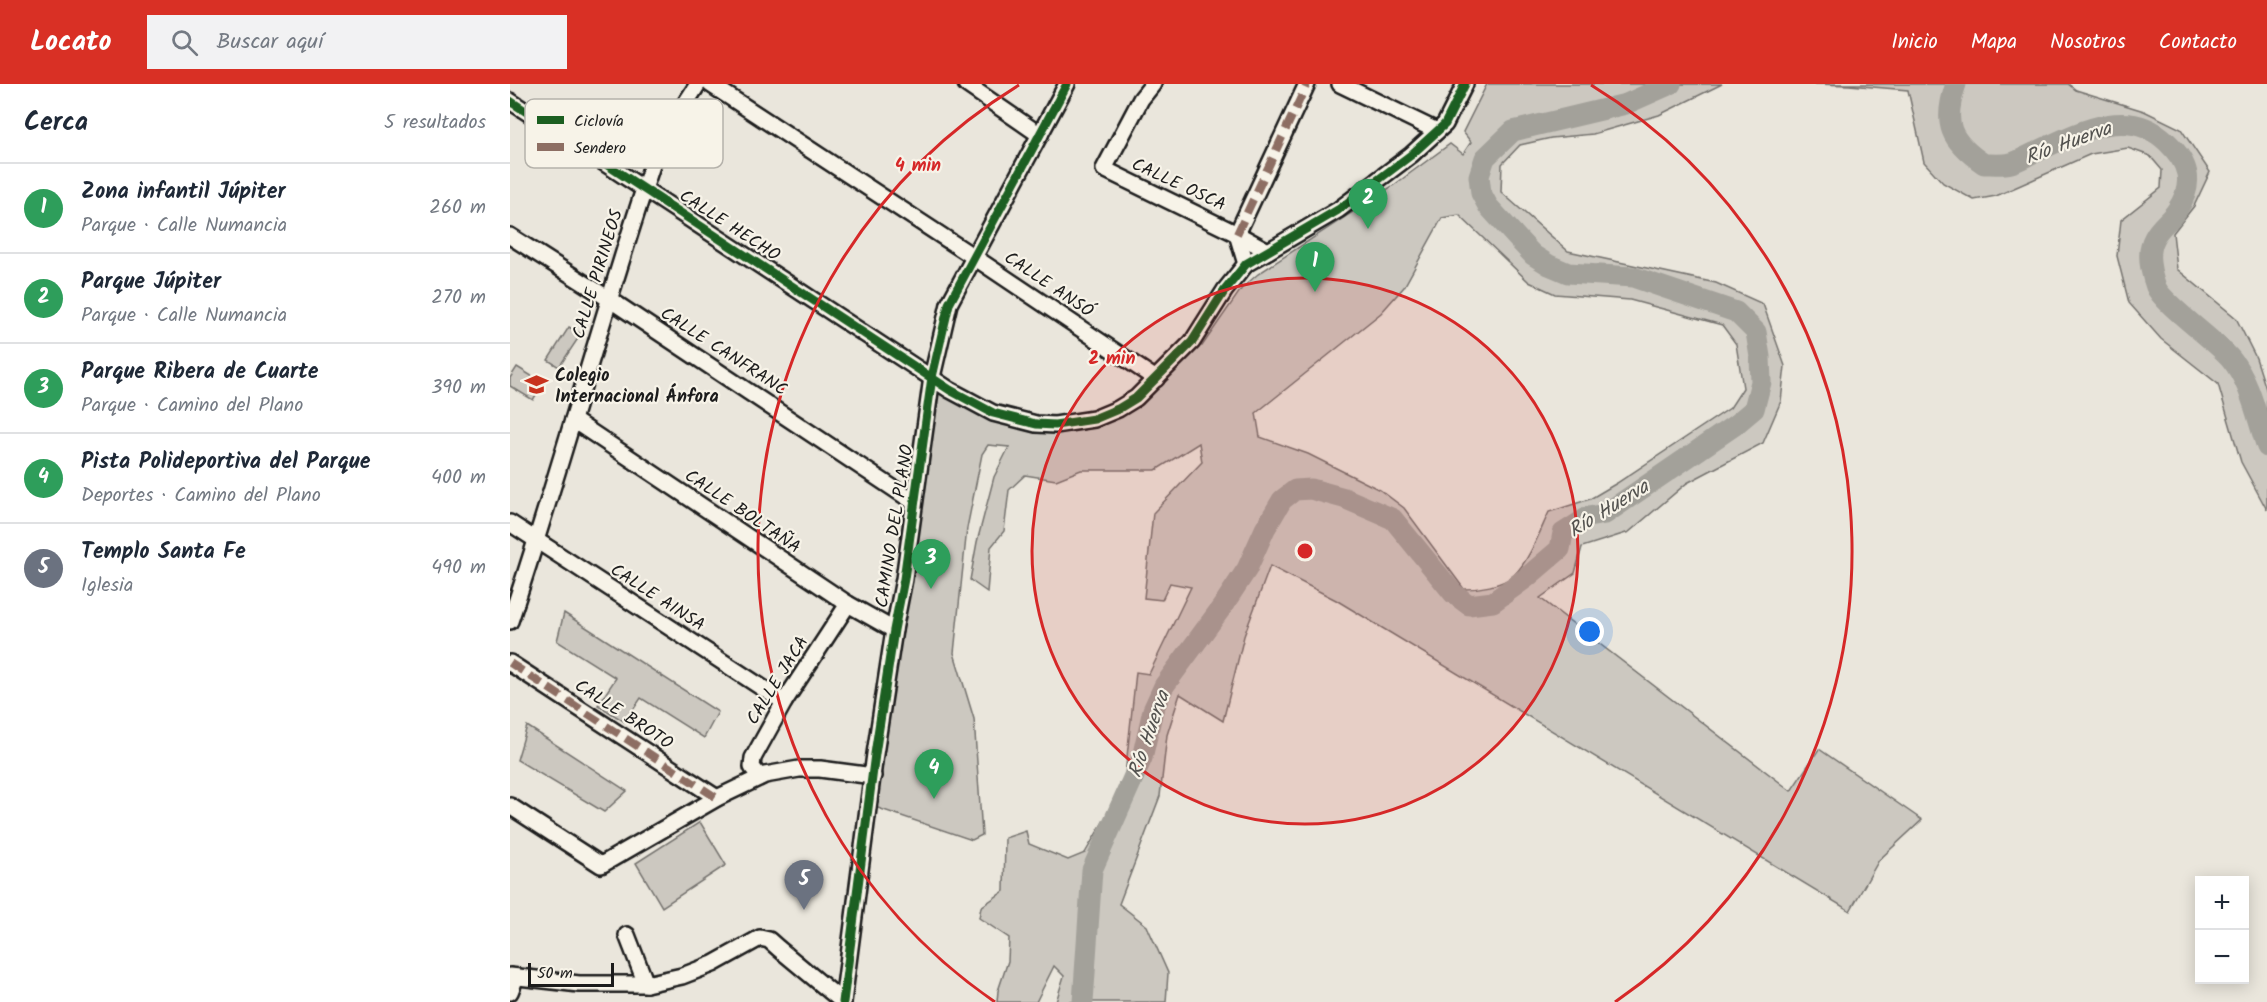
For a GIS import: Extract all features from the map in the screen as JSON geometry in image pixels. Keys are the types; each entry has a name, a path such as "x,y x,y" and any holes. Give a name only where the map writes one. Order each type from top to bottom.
{"street":[{"name":"CALLE PIRINEOS","path":"688,99 698,84"},
{"name":"CALLE ANSÓ","path":"710,84 974,257 1156,380"},
{"path":"966,84 1040,135"},
{"name":"CAMINO DEL PLANO","path":"843,1002 873,776 894,630 904,579 932,377 949,304 1067,84"},
{"name":"CALLE OSCA","path":"1153,84 1141,99 1104,169 1268,251"},
{"path":"1237,234 1307,84"},
{"path":"1340,84 1437,131"},
{"path":"1246,264 1338,210 1411,155 1445,124 1465,84"},
{"name":"CALLE HECHO","path":"510,101 525,111"},
{"name":"CALLE HECHO","path":"612,168 932,377 993,413 1017,421 1054,425 1094,419 1136,398 1192,342 1225,290 1246,264"},
{"name":"CALLE PIRINEOS","path":"510,621 537,542 609,299 651,168"},
{"name":"CALLE OSCA","path":"1237,234 1246,264"},
{"name":"CALLE CANFRANC","path":"510,236 609,299 914,502"},
{"name":"CALLE BOLTAÑA","path":"573,420 848,604 894,630"},
{"name":"CALLE AINSA","path":"510,523 784,702"},
{"name":"CALLE JACA","path":"760,777 753,767 753,758 784,702 848,604"},
{"name":"CALLE BROTO","path":"510,663 717,798"},
{"path":"510,806 601,865 717,798 760,777 799,769 820,769 873,776"},
{"path":"627,935 646,984"},
{"path":"510,992 513,977 588,984 646,984 681,976 713,964 754,940 765,939 843,1002"}],"shaded area":[{"path":"1487,84 1722,84 1659,115 1593,134 1551,138 1520,145 1502,164 1501,192 1568,251 1716,283 1763,304 1785,366 1781,401 1763,443 1687,483 1629,532 1582,547 1575,573 1540,598 1791,791 1819,749 1922,820 1879,860 1850,911 1336,600 1270,566 1244,636 1223,721 1180,694 1167,735 1160,796 1119,904 1147,926 1168,973 1166,1002 1056,1002 1064,976 1054,966 1036,1002 997,1002 998,991 1008,961 1009,938 979,918 981,907 1004,891 1005,838 1026,831 1029,844 1068,860 1085,853 1124,785 1136,672 1149,674 1191,587 1170,583 1162,600 1144,598 1153,513 1202,462 1199,443 1156,470 1081,470 1056,480 1025,475 1009,490 1004,531 991,547 987,592 970,580 977,542 994,477 1009,447 988,445 982,454 967,528 954,653 974,719 982,835 972,840 869,805 932,377 1036,424 1118,409 1192,342 1202,346 1242,288 1258,274 1394,185 1450,144 1463,154 1471,142 1463,132","holes":["1459,215 1529,282 1555,294 1630,300 1722,325 1736,344 1743,388 1730,408 1617,483 1590,499 1549,512 1525,562 1509,579 1490,586 1464,589 1404,508 1380,490 1308,454 1260,437 1256,413 1381,313 1404,287 1442,218"]},
{"path":"1814,84 2068,84 2076,90 2144,111 2181,129 2210,172 2194,206 2173,233 2177,269 2236,318 2256,358 2267,392 2267,510 2241,462 2218,384 2161,339 2129,303 2117,256 2121,220 2161,188 2162,170 2150,156 2128,148 2091,154 1996,196 1974,200 1943,183 1924,162 1908,90"},
{"path":"569,327 581,334 559,367 548,360"},
{"path":"517,367 543,383 533,400 510,386 510,378"},
{"path":"564,613 718,712 704,738 641,698 625,722 598,705 616,678 557,641"},
{"path":"527,726 627,791 604,812 517,760"},
{"path":"700,822 726,865 662,907 636,863"}],"waterway":[{"name":"Río Huerva","path":"1083,1002 1092,870 1142,758 1153,710 1164,686 1247,569 1265,529 1282,500 1295,490 1311,489 1344,498 1393,519 1453,593 1469,605 1493,602 1560,549 1563,533 1588,517 1605,514 1735,425 1754,409 1761,382 1756,332 1736,312 1633,277 1568,273 1549,265 1533,255 1488,206 1481,193 1479,176 1485,158 1513,131 1626,104 1671,84"},
{"name":"Río Huerva","path":"1956,84 1950,110 1952,130 1963,147 1984,164 2011,163 2085,130 2119,123 2136,125 2152,131 2174,150 2185,166 2188,182 2183,200 2172,217 2156,234 2152,244 2150,263 2154,281 2160,294 2224,351 2238,369 2249,390 2267,447"}],"marked path":[{"path":"1237,234 1307,84"},
{"path":"510,663 717,798"}],"cycle path":[{"path":"843,1002 875,754 904,579 932,377 949,304 1067,84"},
{"path":"612,168 950,390 993,413 1036,424 1055,425 1094,419 1136,398 1192,342 1225,290 1246,264 1338,210 1411,155 1445,124 1465,84"},
{"path":"510,101 525,111"}],"place":[{"name":"Parque Júpiter","path":"1368,229"},
{"name":"Zona infantil Júpiter","path":"1315,292"},
{"name":"Colegio Internacional Ánfora","path":"537,385"},
{"name":"Parque Ribera de Cuarte","path":"931,589"},
{"name":"Pista Polideportiva del Parque","path":"934,799"},
{"name":"Templo Santa Fe","path":"804,910"}]}
